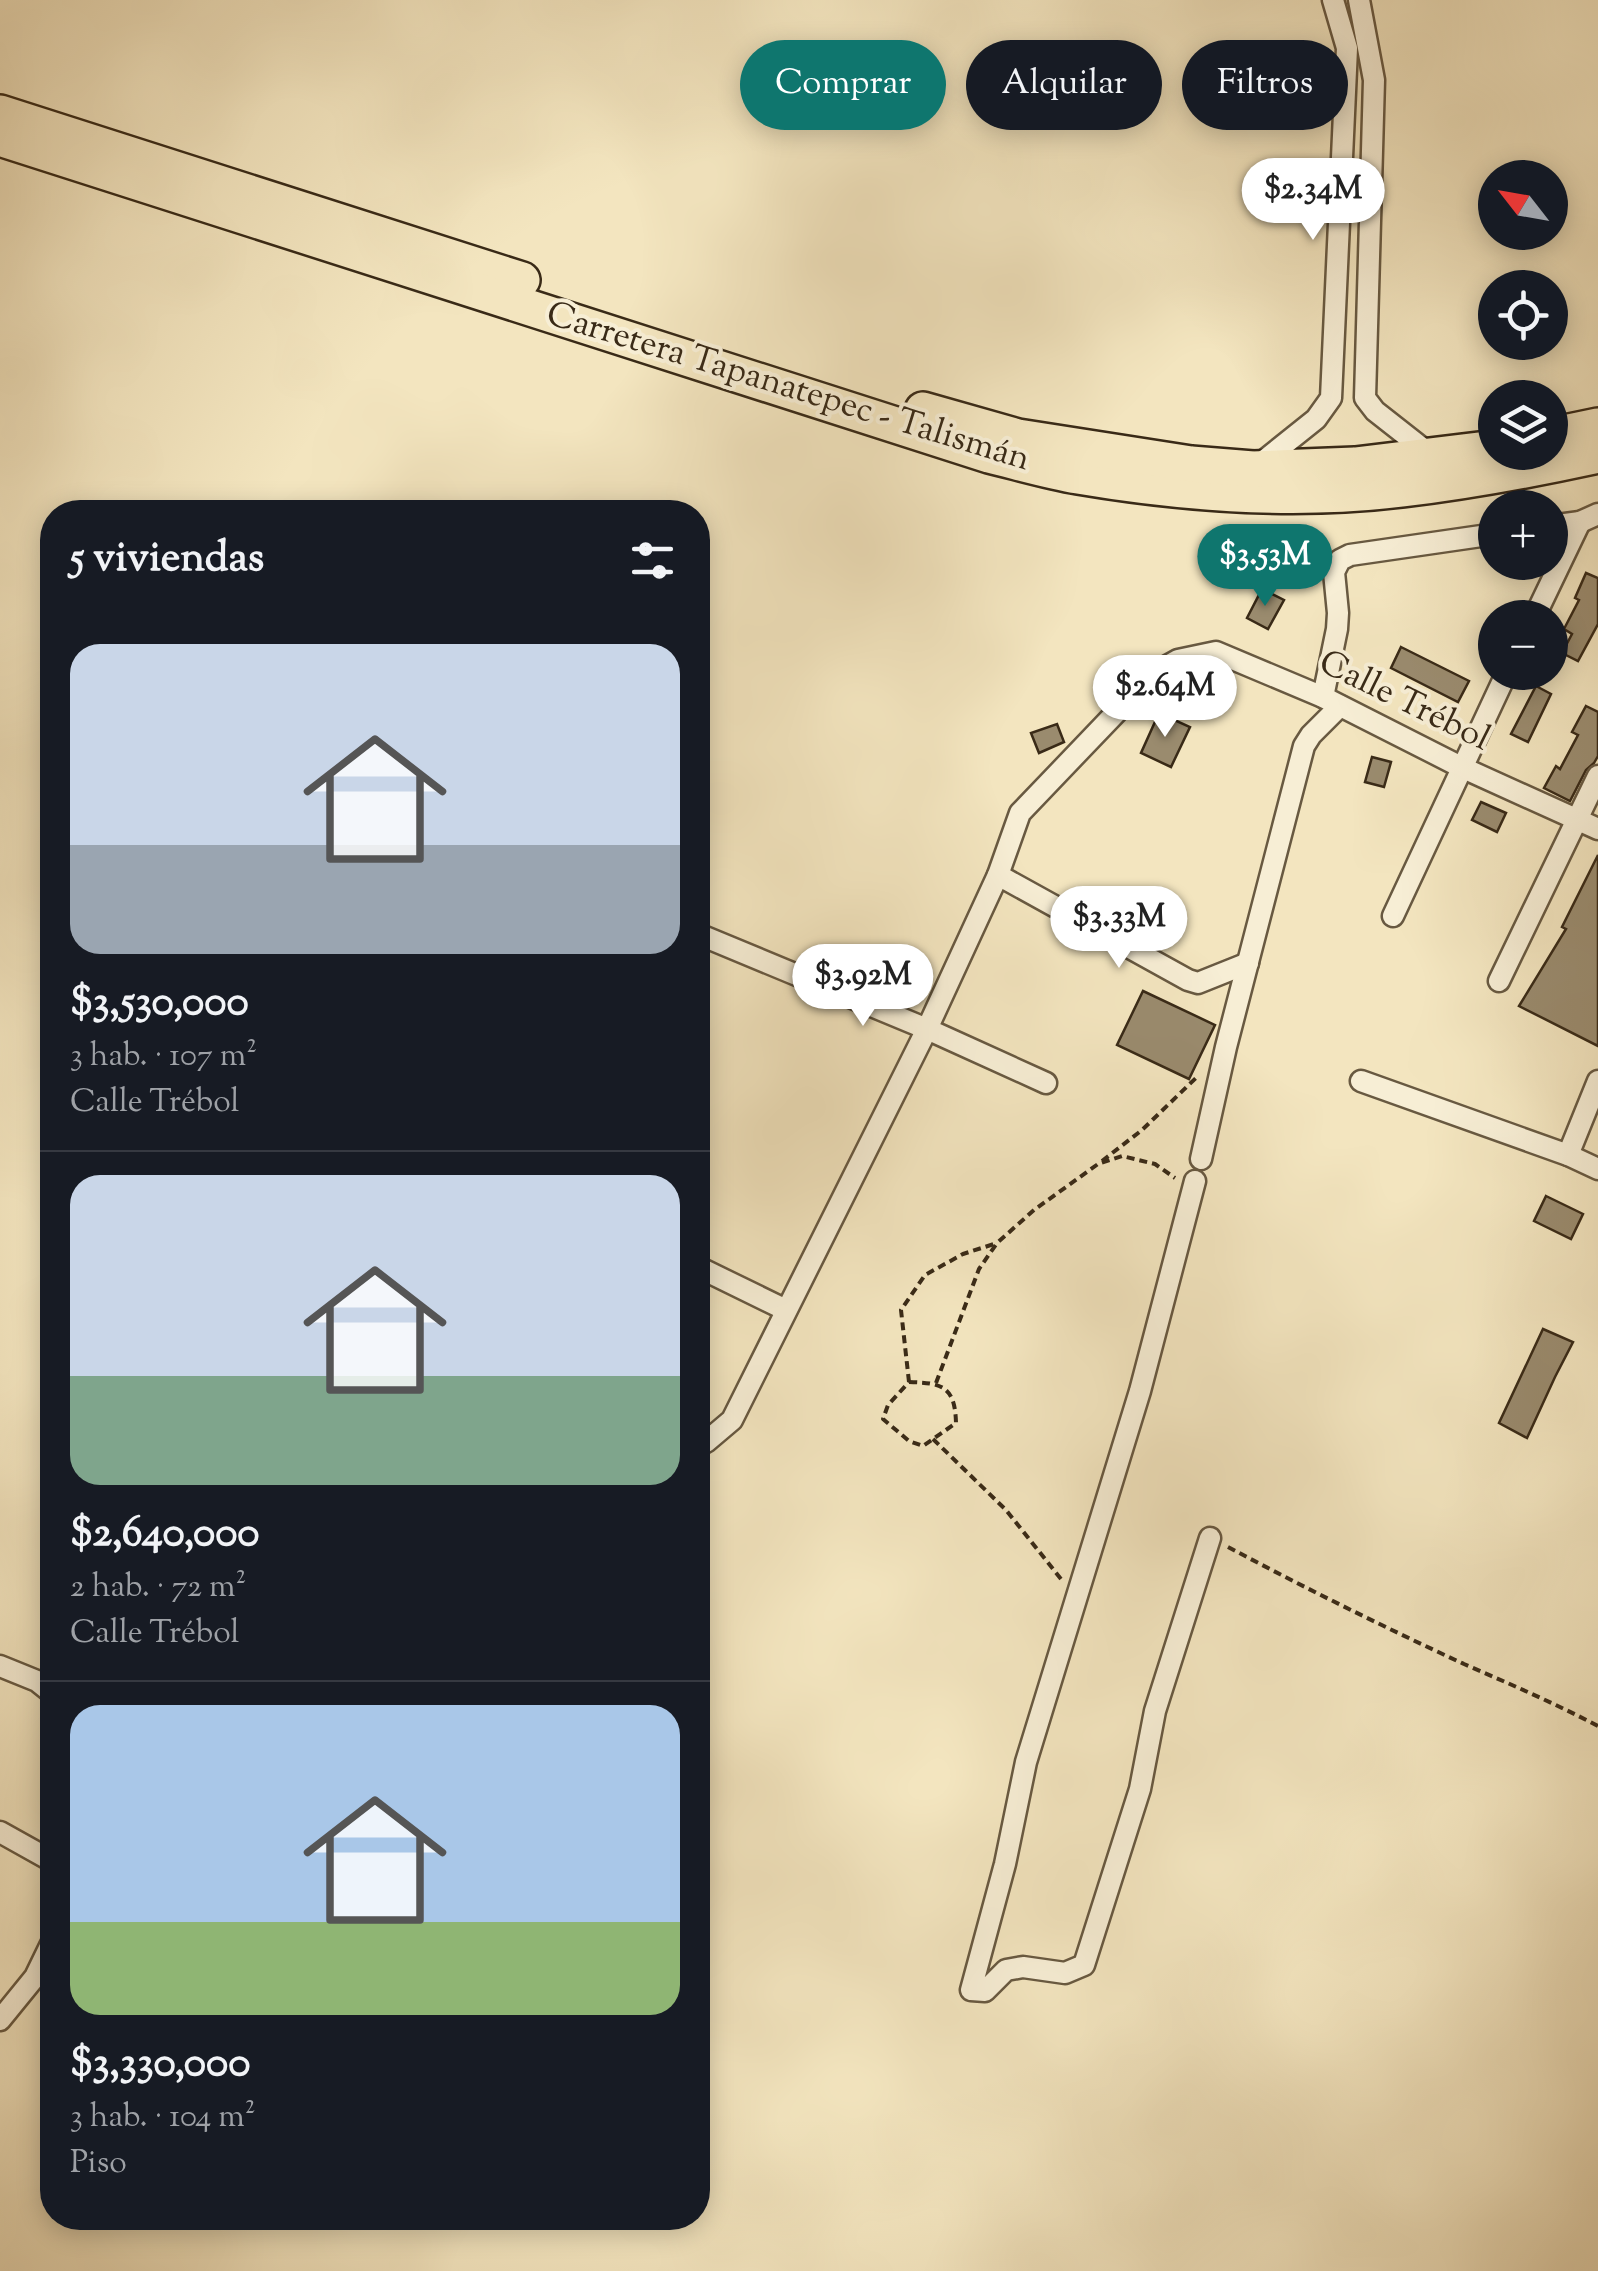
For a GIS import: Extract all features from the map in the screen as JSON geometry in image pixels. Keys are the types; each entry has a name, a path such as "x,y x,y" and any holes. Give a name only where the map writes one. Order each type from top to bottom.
{"highway":[{"name":"Carretera Tapanatepec - Talismán","path":"0,113 916,408 1018,437 1191,464 1252,469 1355,465 1478,450"},
{"name":"Carretera Tapanatepec - Talismán","path":"0,138 989,455 1074,475 1160,488 1331,494 1403,489 1598,455"},
{"path":"1568,432 1598,426"}],"street":[{"path":"1252,469 1316,419 1331,398 1347,48 1333,0"},
{"path":"1358,0 1374,80 1365,398 1375,412 1432,456"},
{"path":"1331,398 1365,398"},
{"path":"1544,600 1589,518"},
{"path":"1200,1159 1304,746 1332,701 1338,613 1334,572 1340,560 1350,554 1478,536"},
{"name":"Calle Trébol","path":"998,875 1020,813 1153,674 1178,660 1216,652 1332,701 1461,767 1598,829"},
{"path":"1392,916 1498,690"},
{"path":"1499,981 1598,776"},
{"path":"710,1439 732,1420 927,1028 998,875 1188,980 1198,983 1248,963"},
{"path":"710,939 927,1028 1046,1083"},
{"path":"1361,1080 1598,1169"},
{"path":"1568,1155 1598,1081"},
{"path":"1195,1182 1140,1391 1026,1762 971,1990 985,1990 1006,1970 1023,1967 1065,1972 1084,1966 1140,1790 1155,1711 1210,1538"},
{"path":"710,1273 786,1310"},
{"path":"0,1666 40,1683"},
{"path":"0,1832 40,1855"},
{"path":"4,2009 40,1967"}],"path":[{"path":"936,1383 979,1269 997,1244 1034,1210 1142,1130 1226,1046"},
{"path":"1098,1164 1122,1156 1155,1164 1177,1180 1200,1159"},
{"path":"909,1382 936,1383 950,1393 956,1408 956,1423 923,1446 909,1441 883,1419 888,1405 909,1382 901,1310 925,1275 963,1254 997,1244"},
{"path":"933,1439 1006,1510 1078,1600"},
{"path":"1210,1538 1312,1591 1538,1694 1598,1726"}],"building":[{"path":"1586,573 1598,578 1598,624 1578,661 1568,656 1572,634 1568,632 1568,621 1579,600 1575,598"},
{"path":"1262,589 1284,600 1268,629 1247,618"},
{"path":"1401,647 1469,681 1458,702 1391,668"},
{"path":"1534,690 1551,694 1528,742 1511,734"},
{"path":"1586,706 1598,712 1598,756 1570,801 1544,788 1556,766 1560,769 1578,735 1572,732"},
{"path":"1159,713 1190,727 1171,767 1141,753"},
{"path":"1057,724 1064,742 1039,753 1031,733"},
{"path":"1372,757 1391,762 1384,787 1365,782"},
{"path":"1481,802 1506,813 1497,832 1472,820"},
{"path":"1598,855 1598,1046 1519,1006 1566,929 1562,927"},
{"path":"1143,991 1215,1025 1189,1079 1117,1045"},
{"path":"1546,1196 1583,1214 1571,1239 1534,1221"},
{"path":"1543,1329 1573,1342 1527,1438 1499,1423"}]}
